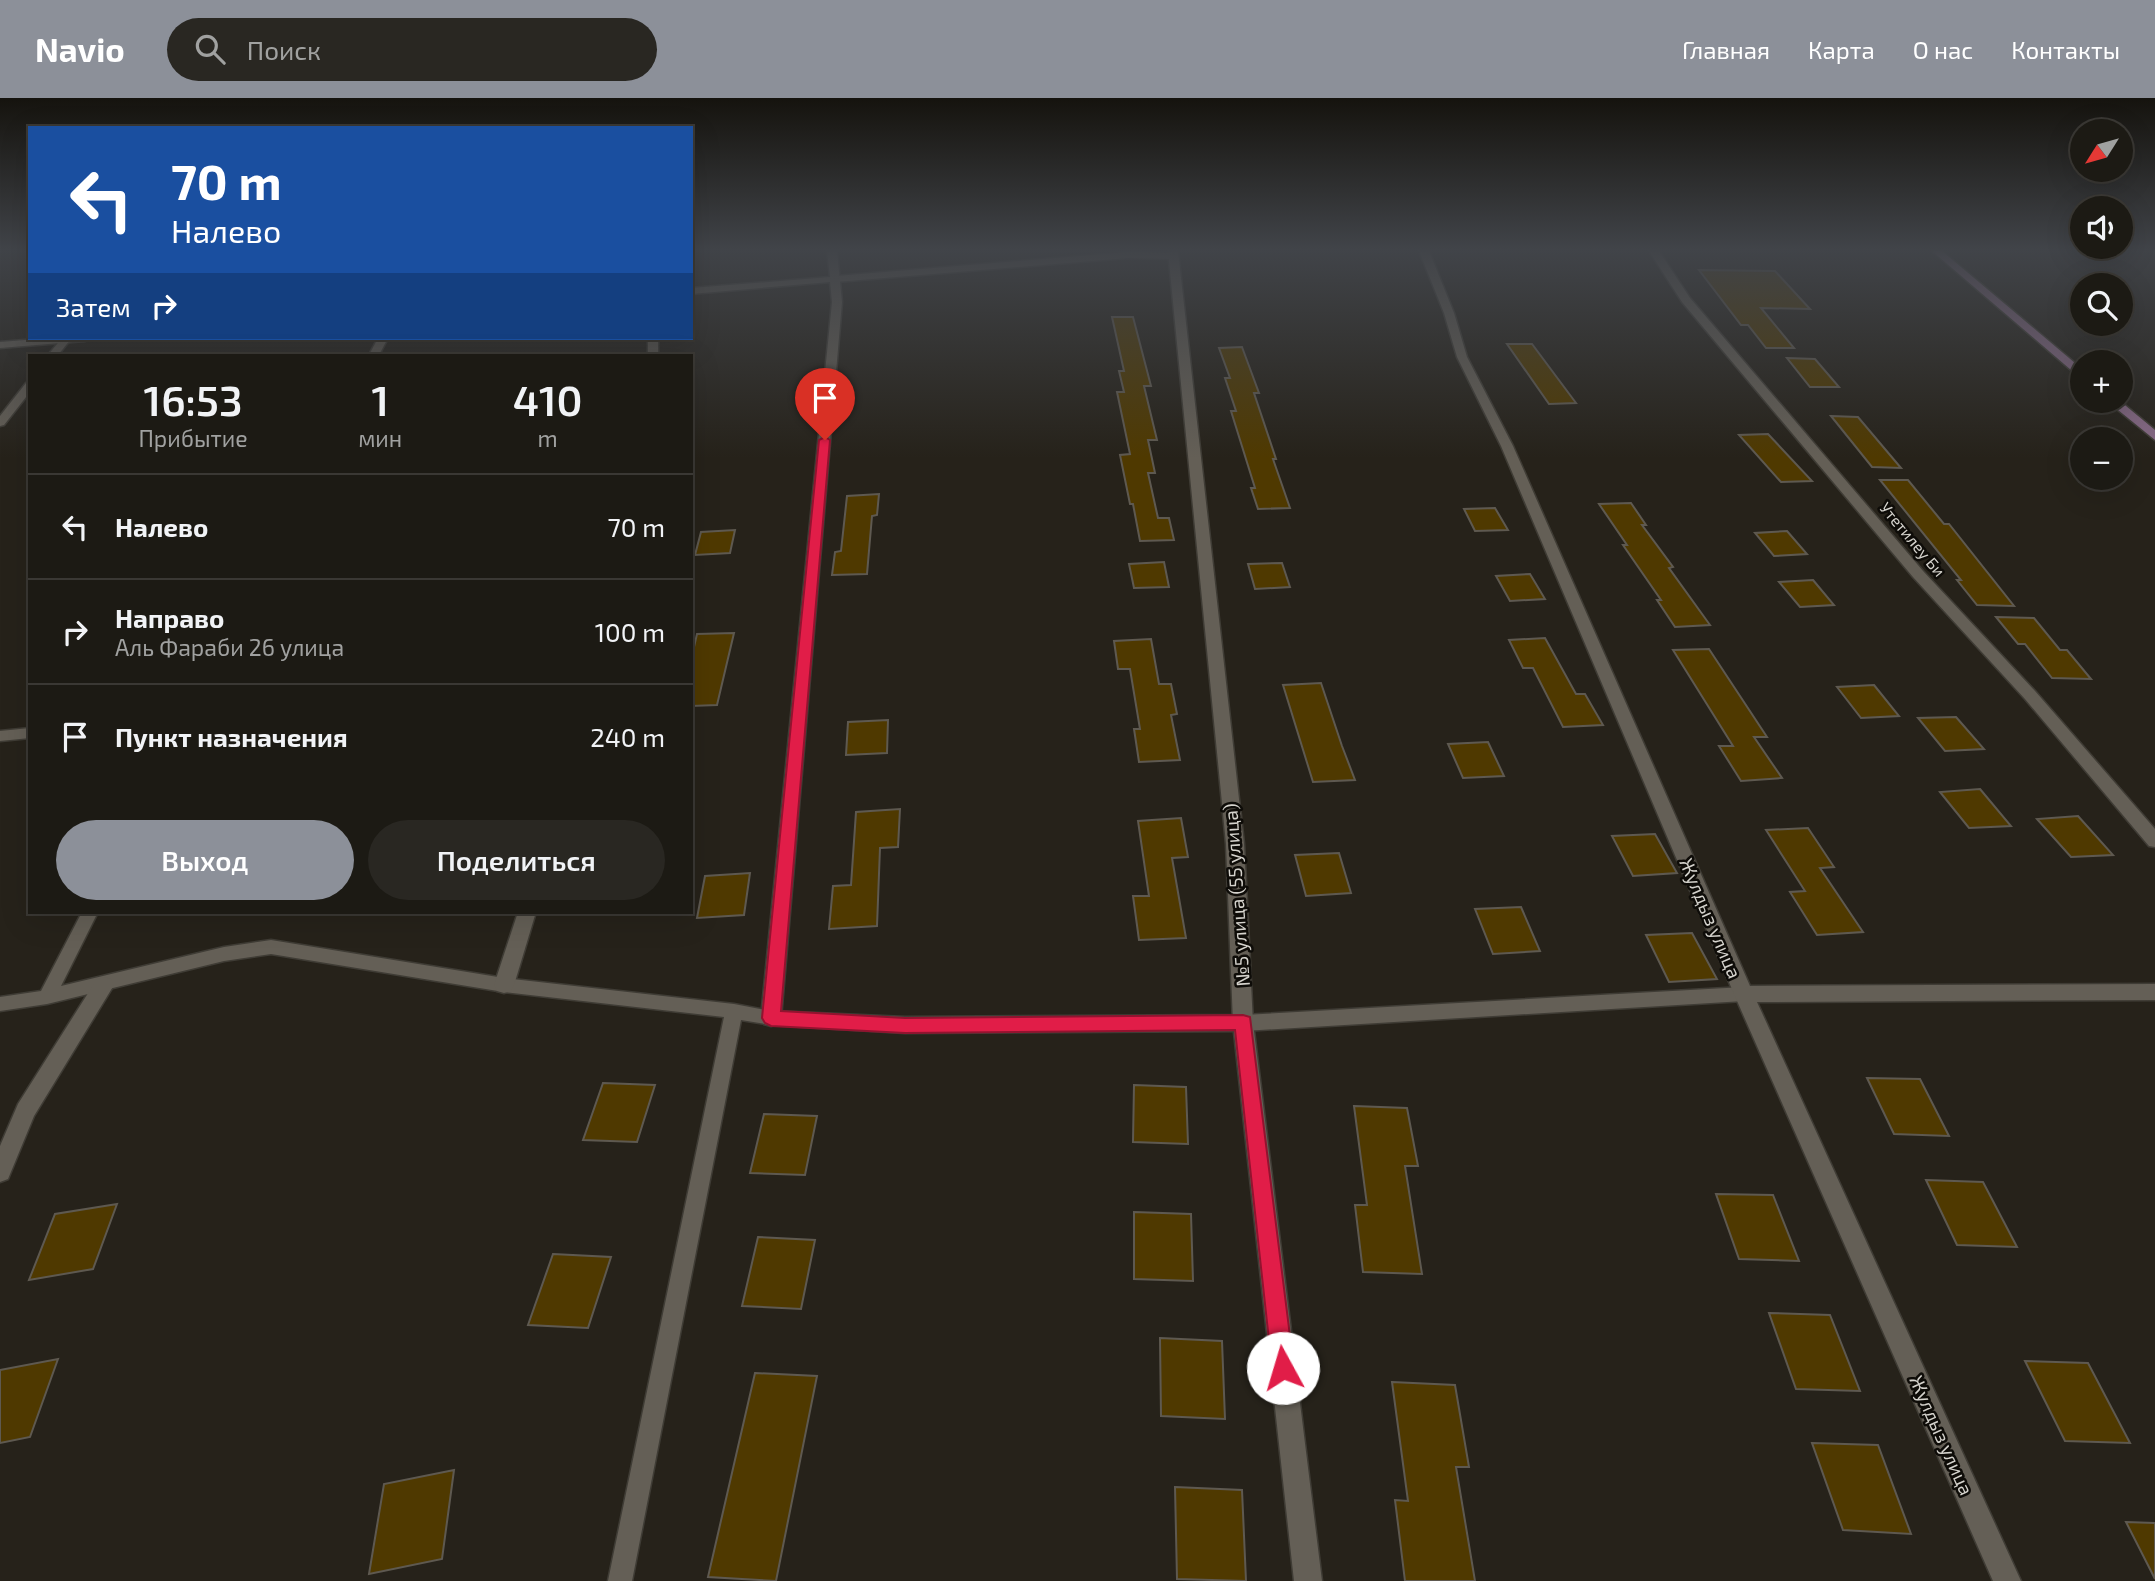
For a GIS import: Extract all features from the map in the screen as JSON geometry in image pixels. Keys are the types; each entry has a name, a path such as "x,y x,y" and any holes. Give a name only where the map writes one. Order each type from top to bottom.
{"street":[{"path":"771,1018 835,320"},
{"name":"№5 улица (55 улица)","path":"1180,320 1235,844 1243,1023 1308,1581"},
{"name":"Жулдыз улица","path":"1451,320 1462,357 1507,446 1744,994 2007,1581"},
{"name":"Утетилеу Би","path":"1703,320 1918,574 2030,695 2155,841"},
{"path":"2019,320 2070,364"},
{"path":"0,345 48,340"},
{"path":"2127,413 2155,436"},
{"path":"504,985 526,914"},
{"path":"0,1172 25,1111 103,985"},
{"path":"1744,994 2155,992"}],"lane":[{"path":"0,423 28,388"},
{"path":"0,736 28,733"},
{"path":"47,997 89,914"},
{"path":"0,1003 47,997 225,954 271,947 504,985 734,1011 771,1018 905,1025 1243,1023 1744,994"},
{"path":"620,1581 734,1011"}],"building":[{"path":"1113,320 1134,320 1151,386 1144,386 1157,440 1148,440 1155,473 1148,473 1158,518 1169,518 1174,540 1140,541 1120,455 1130,454 1117,392 1124,392 1119,371 1124,371"},
{"path":"1737,320 1771,320 1794,348 1766,348 1748,325 1741,325"},
{"path":"1507,344 1532,344 1576,403 1549,404"},
{"path":"1242,347 1259,393 1254,393 1290,508 1258,509 1251,488 1255,488 1231,411 1236,411 1225,378 1230,378 1219,348"},
{"path":"1787,358 1815,359 1839,387 1810,387"},
{"path":"1831,416 1858,417 1901,468 1872,467"},
{"path":"1768,434 1812,481 1781,482 1739,435"},
{"path":"1880,480 1908,480 1944,524 1949,524 2014,606 1977,605 1957,580 1961,580"},
{"path":"879,494 877,515 872,516 867,574 832,575 835,552 841,551 847,496"},
{"path":"1631,503 1646,525 1642,525 1673,567 1669,568 1710,625 1675,627 1657,600 1661,600 1599,504"},
{"path":"1495,508 1508,530 1475,531 1464,509"},
{"path":"735,530 730,553 695,555 701,532"},
{"path":"1787,531 1807,554 1774,556 1755,533"},
{"path":"1164,562 1169,587 1134,588 1129,564"},
{"path":"1282,563 1290,587 1255,589 1248,564"},
{"path":"1530,574 1545,599 1510,601 1496,576"},
{"path":"1813,580 1834,605 1800,607 1779,582"},
{"path":"1996,617 2034,618 2060,650 2067,650 2091,679 2052,678 2025,644 2018,644"},
{"path":"734,633 717,705 693,706 693,651 697,634"},
{"path":"1545,638 1576,694 1585,694 1603,725 1563,727 1533,668 1523,668 1509,640"},
{"path":"1151,639 1159,684 1171,684 1177,714 1171,715 1180,760 1139,762 1134,729 1140,729 1130,669 1118,669 1114,641"},
{"path":"1709,649 1767,737 1754,737 1782,778 1741,781 1719,746 1733,746 1673,650"},
{"path":"1321,683 1355,780 1313,782 1283,685"},
{"path":"1874,685 1899,716 1861,718 1837,687"},
{"path":"1956,717 1984,749 1945,751 1918,718"},
{"path":"888,720 887,753 846,755 848,722"},
{"path":"1488,742 1504,776 1463,778 1448,744"},
{"path":"1980,789 2011,826 1969,828 1940,792"},
{"path":"900,809 898,847 880,848 877,926 829,929 833,886 851,885 856,812"},
{"path":"2078,816 2113,855 2071,857 2037,819"},
{"path":"1181,818 1188,857 1172,858 1186,938 1139,940 1133,896 1149,896 1138,821"},
{"path":"1808,828 1834,867 1820,868 1863,932 1817,935 1790,892 1805,891 1766,830"},
{"path":"1655,834 1677,873 1633,876 1612,836"},
{"path":"1339,853 1351,893 1306,896 1295,855"},
{"path":"750,873 744,915 697,918 705,876"},
{"path":"1521,907 1540,951 1493,954 1475,909"},
{"path":"1692,933 1717,979 1669,982 1646,935"},
{"path":"1867,1078 1920,1079 1949,1136 1894,1134"},
{"path":"603,1083 655,1085 637,1142 583,1140"},
{"path":"1134,1085 1186,1087 1188,1144 1133,1142"},
{"path":"1354,1106 1407,1108 1418,1166 1405,1166 1422,1274 1363,1272 1355,1205 1367,1205"},
{"path":"764,1114 817,1116 805,1175 750,1173"},
{"path":"1926,1180 1983,1182 2017,1247 1957,1245"},
{"path":"1716,1194 1773,1195 1799,1261 1739,1259"},
{"path":"117,1204 93,1269 29,1280 55,1214"},
{"path":"1134,1212 1191,1214 1193,1281 1134,1279"},
{"path":"758,1237 815,1240 801,1309 742,1306"},
{"path":"553,1254 611,1257 588,1328 528,1325"},
{"path":"1769,1313 1830,1315 1860,1391 1796,1389"},
{"path":"1160,1338 1222,1341 1225,1419 1161,1416"},
{"path":"58,1359 30,1437 0,1443 0,1370"},
{"path":"2025,1361 2088,1363 2130,1443 2065,1441"},
{"path":"755,1373 817,1376 776,1581 708,1577"},
{"path":"1392,1382 1455,1385 1469,1467 1456,1467 1475,1581 1405,1581 1395,1500 1408,1501"},
{"path":"1812,1443 1878,1445 1911,1534 1843,1530"},
{"path":"454,1470 442,1559 369,1574 384,1484"},
{"path":"1175,1487 1242,1490 1246,1581 1177,1579"},
{"path":"2126,1522 2155,1523 2155,1579"}],"route":[{"path":"825,440 771,1018 905,1025 1243,1023 1283,1368"}]}
